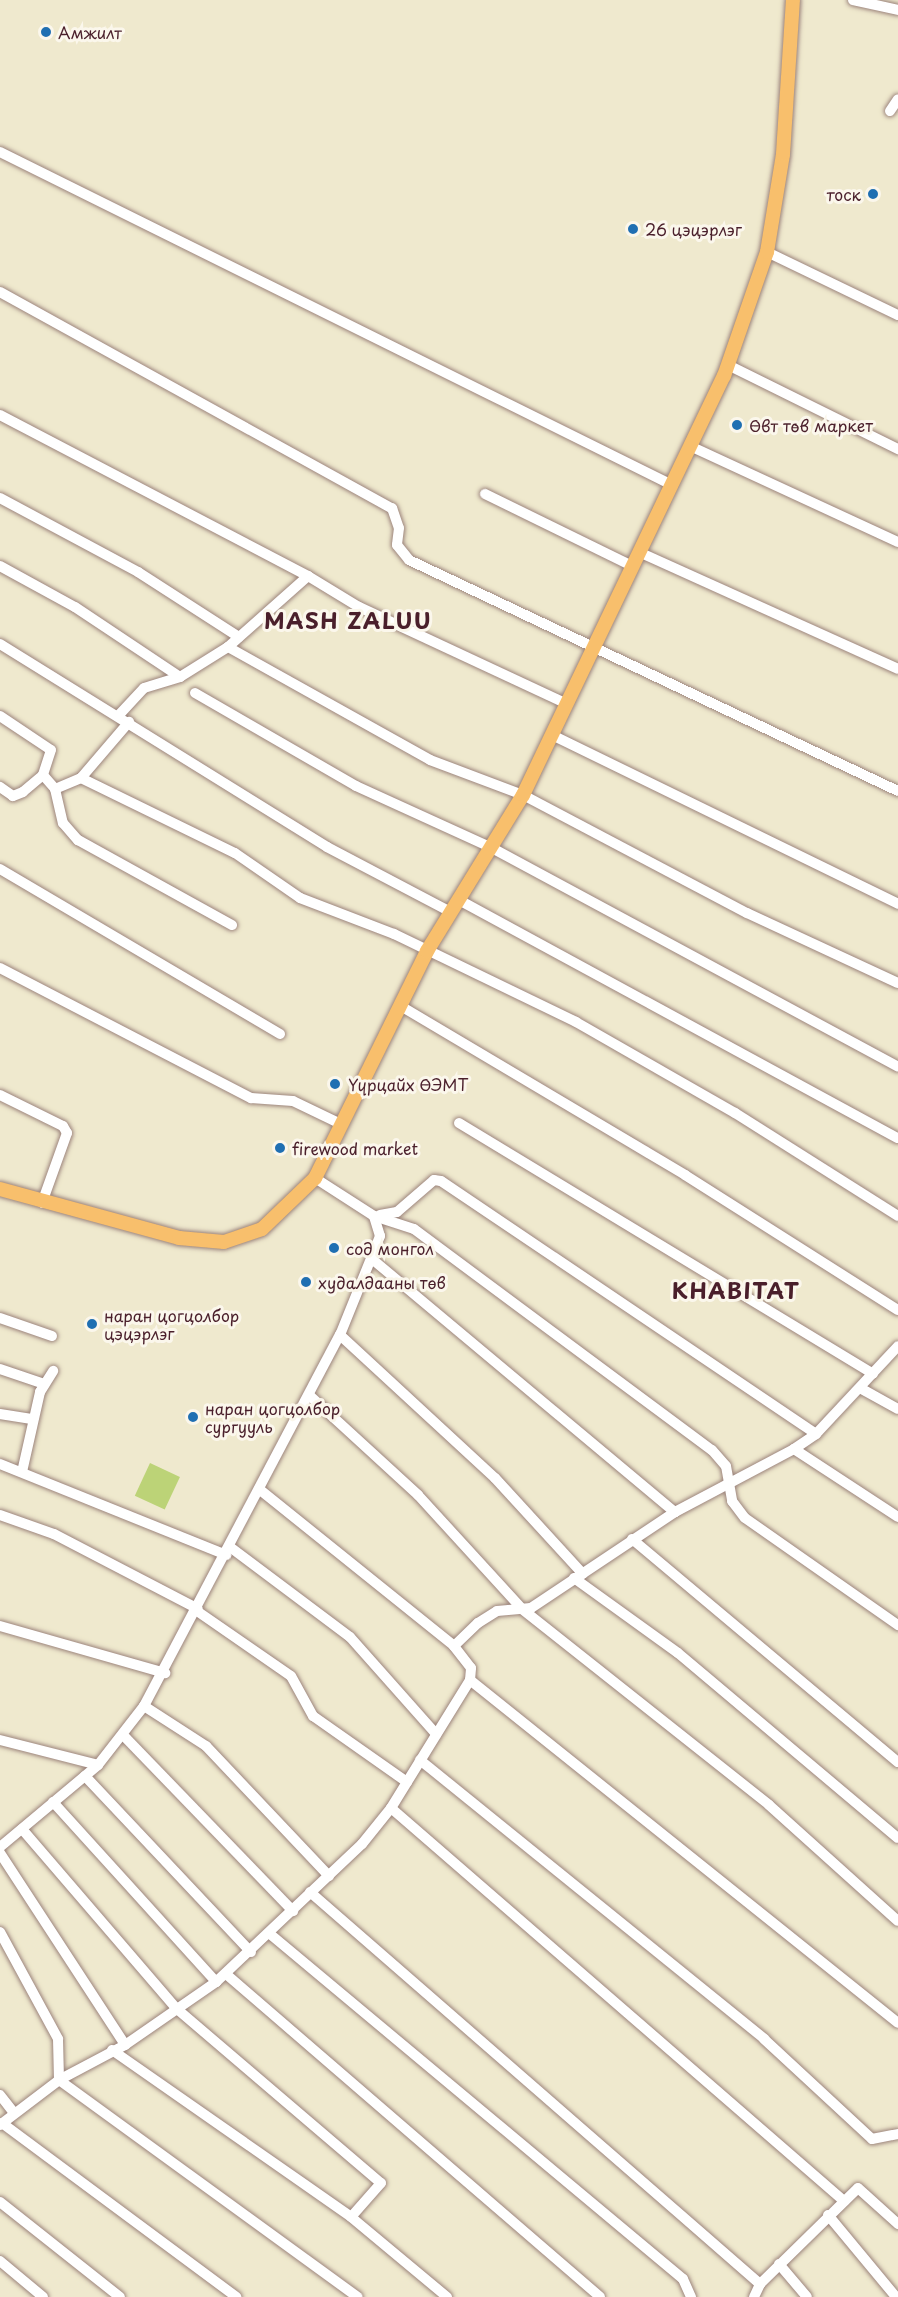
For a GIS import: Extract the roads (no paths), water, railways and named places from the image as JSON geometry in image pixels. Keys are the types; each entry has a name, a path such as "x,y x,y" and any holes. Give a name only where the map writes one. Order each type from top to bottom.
{"main road":[{"path":"0,1190 179,1238 224,1242 262,1230 315,1178 426,951 523,795 728,365 767,252 783,154 793,0"}],"street":[{"path":"853,0 898,10"},
{"path":"890,111 898,99"},
{"path":"0,152 672,485"},
{"path":"767,252 898,315"},
{"path":"0,292 392,508 399,528 397,545 409,560 595,644 898,791"},
{"path":"728,365 898,449"},
{"path":"0,415 308,576 360,607 567,704"},
{"path":"690,446 898,542"},
{"path":"485,494 632,566"},
{"path":"0,498 138,572 239,637"},
{"path":"639,552 898,669"},
{"path":"0,566 75,608 180,677"},
{"path":"118,716 144,688 180,677 228,646 308,576"},
{"path":"0,644 327,847 451,912"},
{"path":"228,646 430,760 523,795 747,913 898,983"},
{"path":"195,693 356,786 492,848 898,1067"},
{"path":"0,716 49,744 51,756 42,776 19,795 0,787"},
{"path":"55,789 81,778 129,722"},
{"path":"552,735 898,904"},
{"path":"42,776 55,789 63,823 78,840 232,925"},
{"path":"81,778 235,853 300,898 426,951 576,1022 735,1113 898,1216"},
{"path":"0,869 279,1034"},
{"path":"459,900 898,1138"},
{"path":"0,968 251,1098 293,1101 341,1124"},
{"path":"399,1005 898,1310"},
{"path":"0,1095 63,1126 67,1133 42,1203"},
{"path":"459,1123 873,1374"},
{"path":"315,1178 374,1216 414,1229 601,1363 712,1450 731,1482 732,1501 745,1518 898,1625"},
{"path":"374,1216 397,1212 434,1180 441,1181 816,1434"},
{"path":"125,2045 0,1848 98,1765 123,1735 165,1673 340,1335 380,1236 374,1216"},
{"path":"372,1259 675,1512"},
{"path":"0,1318 52,1336"},
{"path":"340,1335 495,1478 579,1576 678,1653 898,1838"},
{"path":"454,1646 497,1611 522,1609 579,1576 675,1512 794,1449 816,1434 898,1346"},
{"path":"0,1369 44,1384"},
{"path":"22,1472 32,1419 44,1384 53,1371"},
{"path":"860,1388 898,1409"},
{"path":"309,1395 418,1494 522,1609 770,1804 898,1921"},
{"path":"0,1414 32,1419"},
{"path":"794,1449 898,1517"},
{"path":"0,1464 228,1551 350,1637 436,1734"},
{"path":"236,2297 1,2124 59,2080 125,2045 216,1982 251,1952 329,1876 391,1808 470,1680 471,1668 454,1646 259,1489"},
{"path":"0,1515 54,1534 198,1610 291,1676 313,1716 407,1782"},
{"path":"632,1539 898,1762"},
{"path":"0,1626 165,1673"},
{"path":"470,1680 898,2023"},
{"path":"144,1706 206,1746 329,1876"},
{"path":"123,1735 293,1911"},
{"path":"0,1740 98,1765"},
{"path":"420,1760 764,2039 872,2139 898,2134"},
{"path":"85,1776 251,1952"},
{"path":"53,1802 216,1982"},
{"path":"391,1808 844,2201"},
{"path":"22,1828 177,2009 381,2183 351,2217"},
{"path":"310,1892 760,2284"},
{"path":"0,1932 58,2038 59,2080"},
{"path":"270,1934 674,2272 691,2297"},
{"path":"226,1974 600,2297"},
{"path":"112,2050 351,2217 447,2297"},
{"path":"59,2080 357,2297"},
{"path":"0,2095 14,2114"},
{"path":"754,2297 760,2284 779,2264 858,2188 898,2224"},
{"path":"0,2202 120,2297"},
{"path":"828,2215 896,2297"},
{"path":"0,2261 43,2297"},
{"path":"779,2264 807,2297"}],"place":[{"name":"Амжилт","path":"46,32"},
{"name":"тоск","path":"873,194"},
{"name":"26 цэцэрлэг","path":"633,229"},
{"name":"Өвт төв маркет","path":"737,425"},
{"name":"Үүрцайх ӨЭМТ","path":"335,1084"},
{"name":"firewood market","path":"280,1148"},
{"name":"сод монгол","path":"334,1248"},
{"name":"худалдааны төв","path":"306,1282"},
{"name":"наран цогцолбор цэцэрлэг","path":"92,1324"},
{"name":"наран цогцолбор сургууль","path":"193,1417"}],"district":[{"name":"MASH ZALUU","path":"348,620"},
{"name":"KHABITAT","path":"736,1290"}]}
